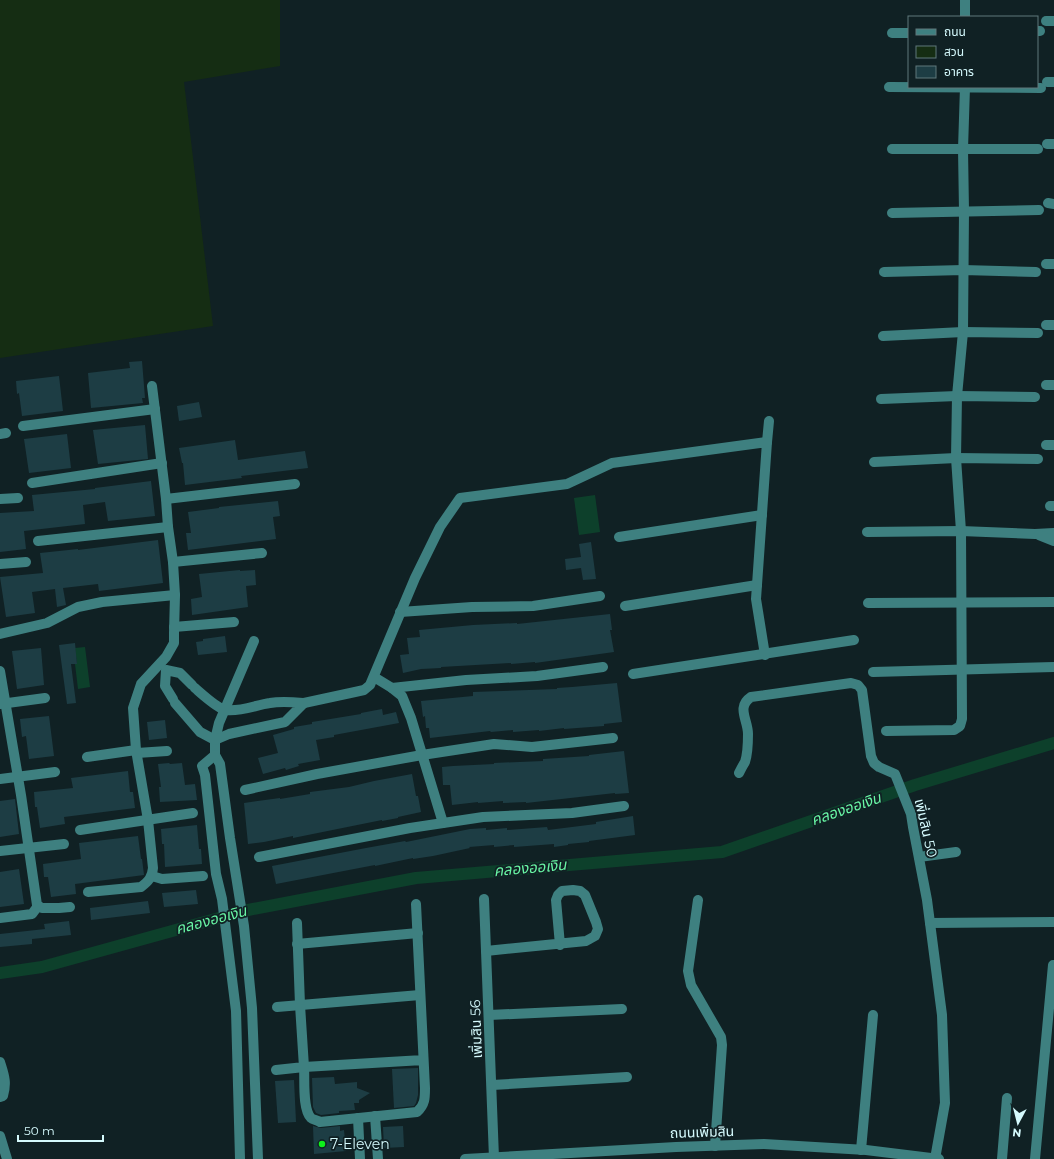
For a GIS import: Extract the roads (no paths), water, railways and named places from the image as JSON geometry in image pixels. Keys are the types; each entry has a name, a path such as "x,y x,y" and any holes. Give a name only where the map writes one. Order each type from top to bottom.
{"street":[{"path":"965,16 966,0"},
{"path":"892,33 908,33"},
{"path":"889,87 908,87"},
{"path":"886,731 954,730 960,726 962,719 961,531 956,458 956,396 963,332 963,149 965,88"},
{"path":"892,149 1038,149"},
{"path":"892,213 964,212 1047,206"},
{"path":"884,272 963,270 1036,272"},
{"path":"883,336 963,332 1038,333"},
{"path":"152,386 173,562 175,595 174,643 162,668 165,686 174,701 200,732 215,740"},
{"path":"881,399 956,396 1035,397"},
{"path":"23,426 155,409"},
{"path":"765,655 756,599 769,421"},
{"path":"162,668 180,673 211,702 225,710 287,701 304,703 364,690 370,685 374,677 400,612 440,527 460,498 567,484 612,464 767,442"},
{"path":"874,462 956,458 1038,459"},
{"path":"32,483 162,463"},
{"path":"166,499 295,484"},
{"path":"0,500 18,498"},
{"path":"619,537 762,515"},
{"path":"38,540 168,527"},
{"path":"867,532 961,531 1035,534 1054,533"},
{"path":"1035,534 1054,540"},
{"path":"173,562 262,553"},
{"path":"0,564 26,562"},
{"path":"625,606 757,585"},
{"path":"0,634 47,623 78,607 102,602 175,595"},
{"path":"400,612 472,607 533,606 600,596"},
{"path":"868,603 961,601 1054,602"},
{"path":"174,626 234,622"},
{"path":"633,674 765,655 854,640"},
{"path":"254,641 219,723 215,740 216,755 220,764 244,926 252,1008 258,1159"},
{"path":"392,688 466,680 537,676 603,667"},
{"path":"873,672 1054,667"},
{"path":"88,892 141,887 148,882 152,876 153,868 148,820 136,751 133,708 141,684 162,668"},
{"path":"0,671 2,704 18,776 34,893 37,905 42,908 70,907"},
{"path":"374,677 402,696 443,823"},
{"name":"เพิ่มสิน 50","path":"739,773 745,761 748,733 744,716 746,700 751,697 851,683 858,685 862,690 871,756 874,763 879,767 895,774 911,814 930,923 942,1015 945,1103 935,1159"},
{"path":"2,704 44,698"},
{"path":"215,740 229,734 285,722 304,703"},
{"path":"245,790 317,774 494,744 532,747 613,738"},
{"path":"87,757 136,751 167,751"},
{"path":"216,755 202,766 216,874 222,899 236,1011 240,1159"},
{"path":"0,778 55,772"},
{"path":"259,857 410,828 483,817 572,813 624,806"},
{"path":"80,830 193,813"},
{"path":"0,851 64,844"},
{"path":"918,857 956,852"},
{"path":"152,876 162,878 203,876"},
{"path":"486,951 560,945 586,941 595,936 598,929 596,922 585,895 580,891 562,891 556,900 560,945"},
{"name":"เพิ่มสิน 56","path":"484,899 494,1158"},
{"path":"698,900 688,972 691,985 722,1036 715,1146"},
{"path":"296,924 305,1105 307,1113 312,1118 320,1122 417,1112 422,1107 425,1097 416,904"},
{"path":"0,918 32,914 38,906"},
{"path":"930,923 1054,922"},
{"path":"297,944 418,933"},
{"path":"1035,1159 1053,965"},
{"path":"277,1007 420,995"},
{"path":"489,1015 622,1009"},
{"path":"864,1153 873,1015"},
{"path":"276,1070 423,1060"},
{"path":"0,1062 6,1087 3,1096 0,1097"},
{"path":"492,1085 628,1077"},
{"path":"1002,1159 1007,1098"},
{"path":"375,1116 378,1159"},
{"path":"358,1118 360,1159"},
{"path":"0,1136 7,1159"},
{"name":"ถนนเพิ่มสิน","path":"465,1159 764,1144 939,1159"}],"waterway":[{"name":"คลองออเงิน","path":"0,973 42,967 248,910 416,878 722,852 915,785 1054,743"}],"place":[{"name":"7-Eleven","path":"322,1144"}]}
